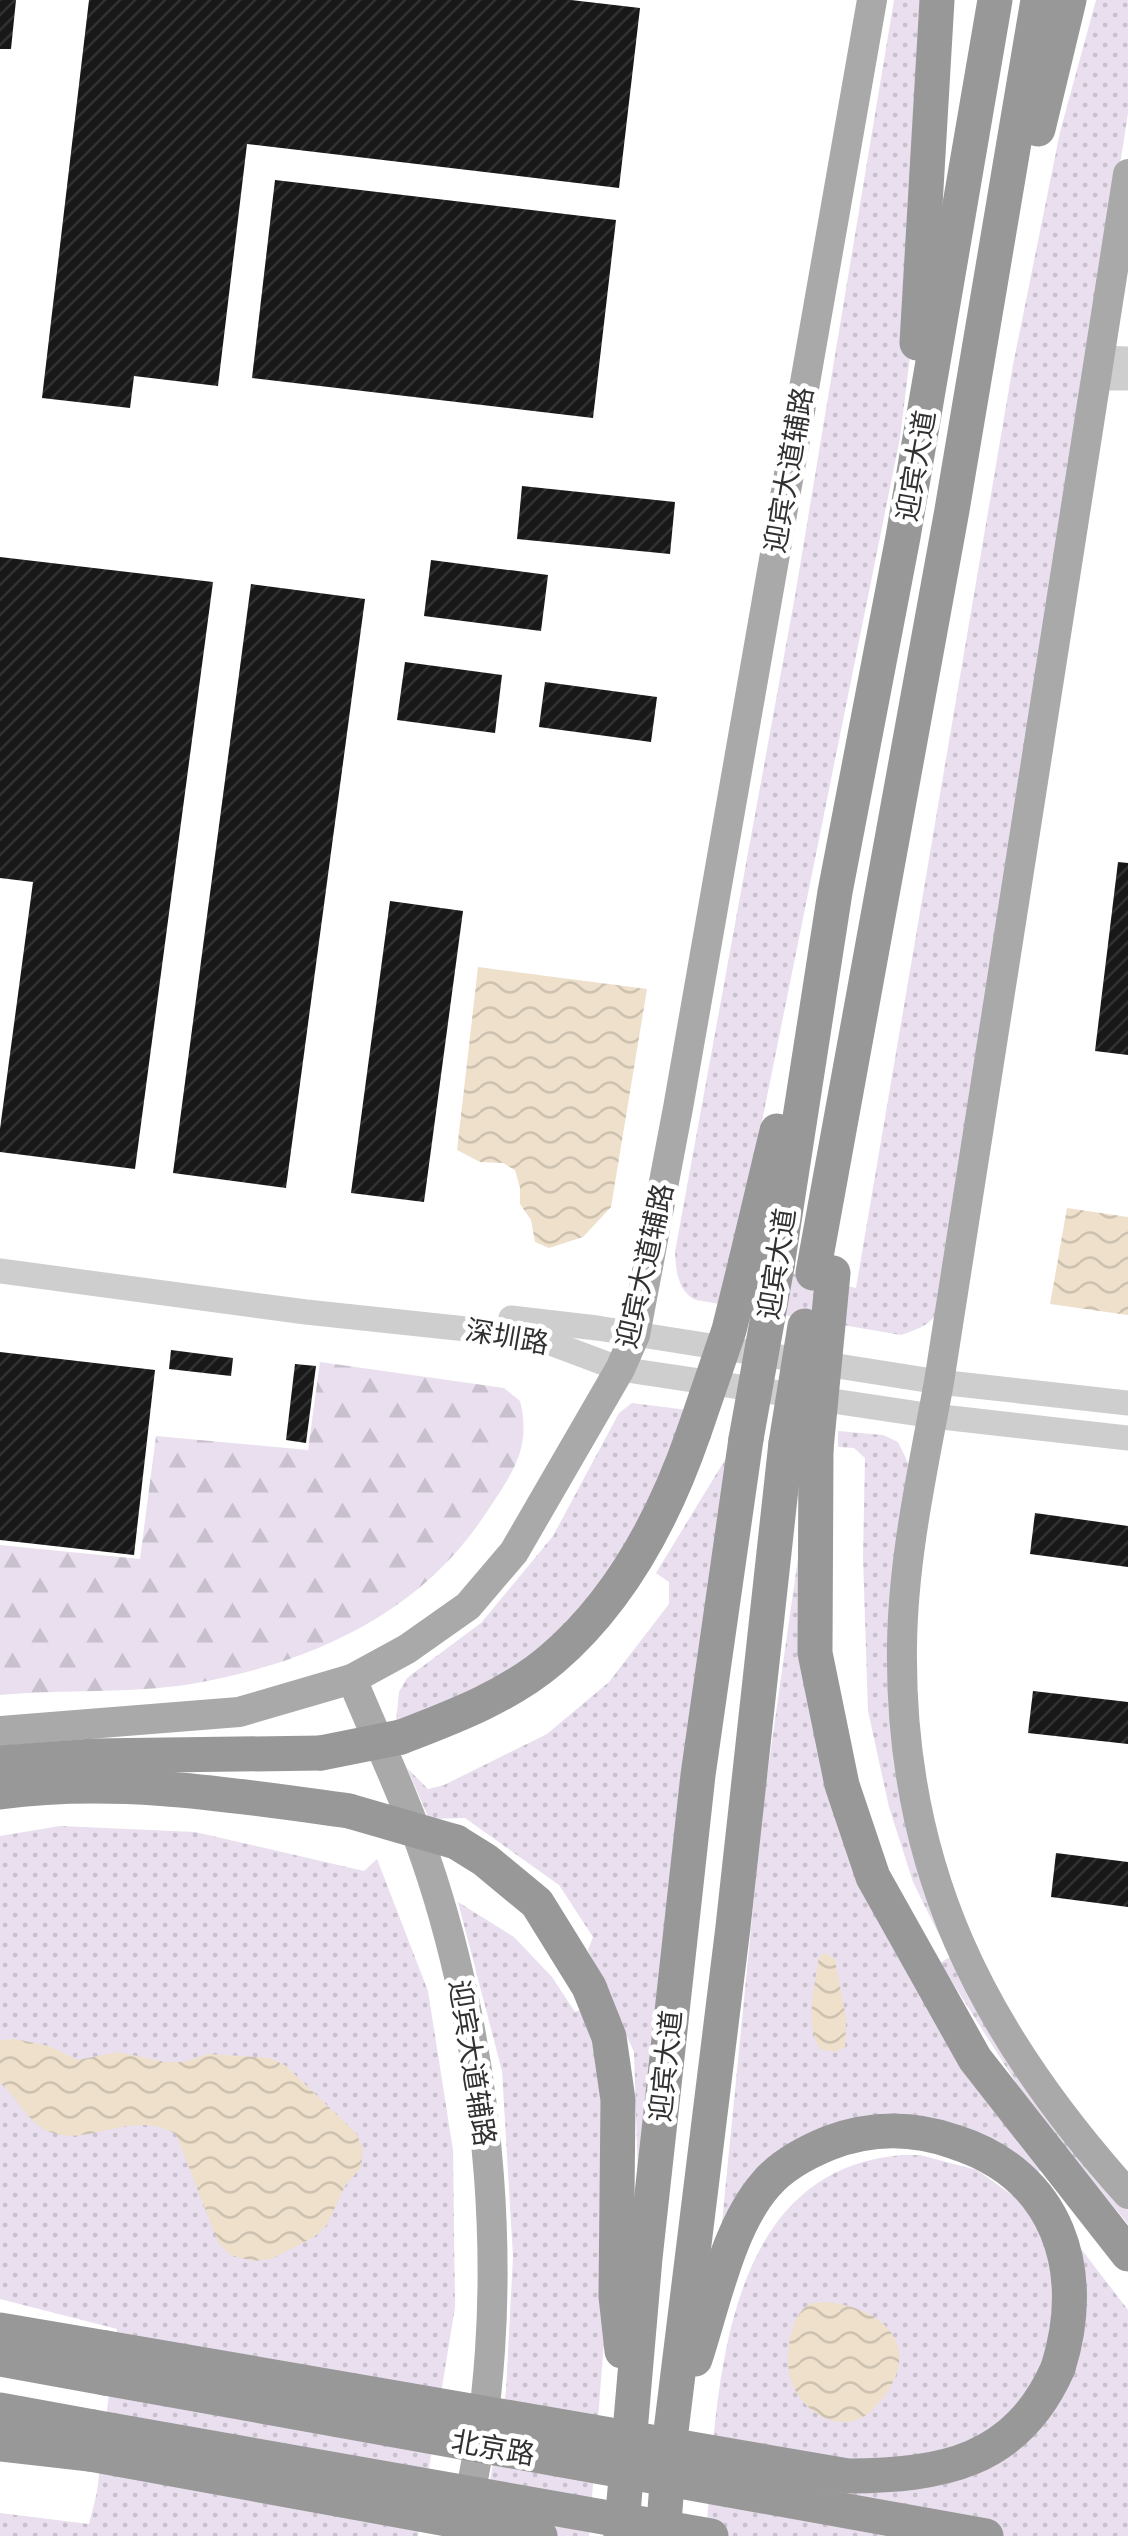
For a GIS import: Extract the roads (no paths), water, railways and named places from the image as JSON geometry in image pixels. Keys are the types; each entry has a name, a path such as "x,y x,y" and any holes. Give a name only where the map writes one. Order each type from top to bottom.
{"highway":[{"path":"904,537 937,0"},
{"name":"迎宾大道","path":"621,2536 647,2238 698,1775 746,1440 762,1264 904,537 996,0"},
{"name":"迎宾大道","path":"663,2536 670,2431 731,1946 823,1273 876,926 952,510 1038,0"},
{"path":"952,510 1068,0"},
{"path":"0,1763 94,1756 321,1753 401,1737 474,1708 550,1661 595,1617 634,1563 682,1465 729,1330 762,1264"},
{"path":"801,1446 815,1653 842,1785 873,1877 975,2060 1128,2254"},
{"path":"0,1792 39,1786 123,1785 349,1811 456,1842 485,1860 537,1903 590,1987 609,2037 618,2100 616,2296 630,2424"},
{"path":"0,2330 98,2357 848,2476 905,2475 953,2466 996,2444 1027,2419 1046,2395 1066,2344 1071,2279 1066,2252 1052,2218 1032,2190 1010,2169 980,2150 911,2130 856,2133 806,2153 767,2182 744,2216 670,2431"},
{"name":"北京路","path":"0,2357 98,2357 986,2536"},
{"name":"北京路","path":"0,2410 83,2444 711,2536"},
{"path":"0,2420 83,2444 540,2536"},
{"path":"0,2444 83,2444"},
{"path":"771,2464 905,2522"}],"main road":[{"name":"迎宾大道辅路","path":"460,2536 484,2421 492,2256 488,2162 474,2051 442,1910 419,1840 352,1679 407,1649 468,1606 514,1552 620,1369 635,1335 872,0"},
{"path":"1128,174 1108,365 909,1551 902,1645 906,1745 936,1888 970,1972 1018,2056 1058,2113 1128,2194"},
{"path":"0,1731 239,1712 352,1679"}],"street":[{"path":"1108,365 1128,378"},
{"name":"深圳路","path":"0,1254 308,1298 530,1320 938,1382 1128,1403"},
{"name":"深圳路","path":"0,1272 306,1312 532,1336 620,1369 932,1416 1128,1438"}],"water":[{"path":"478,967 647,989 611,1207 583,1237 549,1248 535,1242 531,1220 520,1204 515,1170 503,1163 480,1162 457,1150"},
{"path":"1067,1208 1128,1217 1128,1315 1050,1304"},
{"path":"825,1953 835,1959 846,2018 845,2047 836,2052 820,2049 813,2028 815,1980 819,1957"},
{"path":"0,2040 49,2046 78,2060 118,2052 165,2062 184,2062 209,2054 270,2058 286,2066 356,2133 363,2149 361,2167 345,2186 327,2225 314,2237 271,2259 253,2261 230,2255 218,2242 176,2134 141,2125 75,2136 44,2129 0,2083"},
{"path":"826,2302 869,2314 895,2338 899,2354 889,2390 872,2410 850,2422 826,2419 815,2413 798,2394 790,2375 788,2353 797,2318 810,2304"}]}
